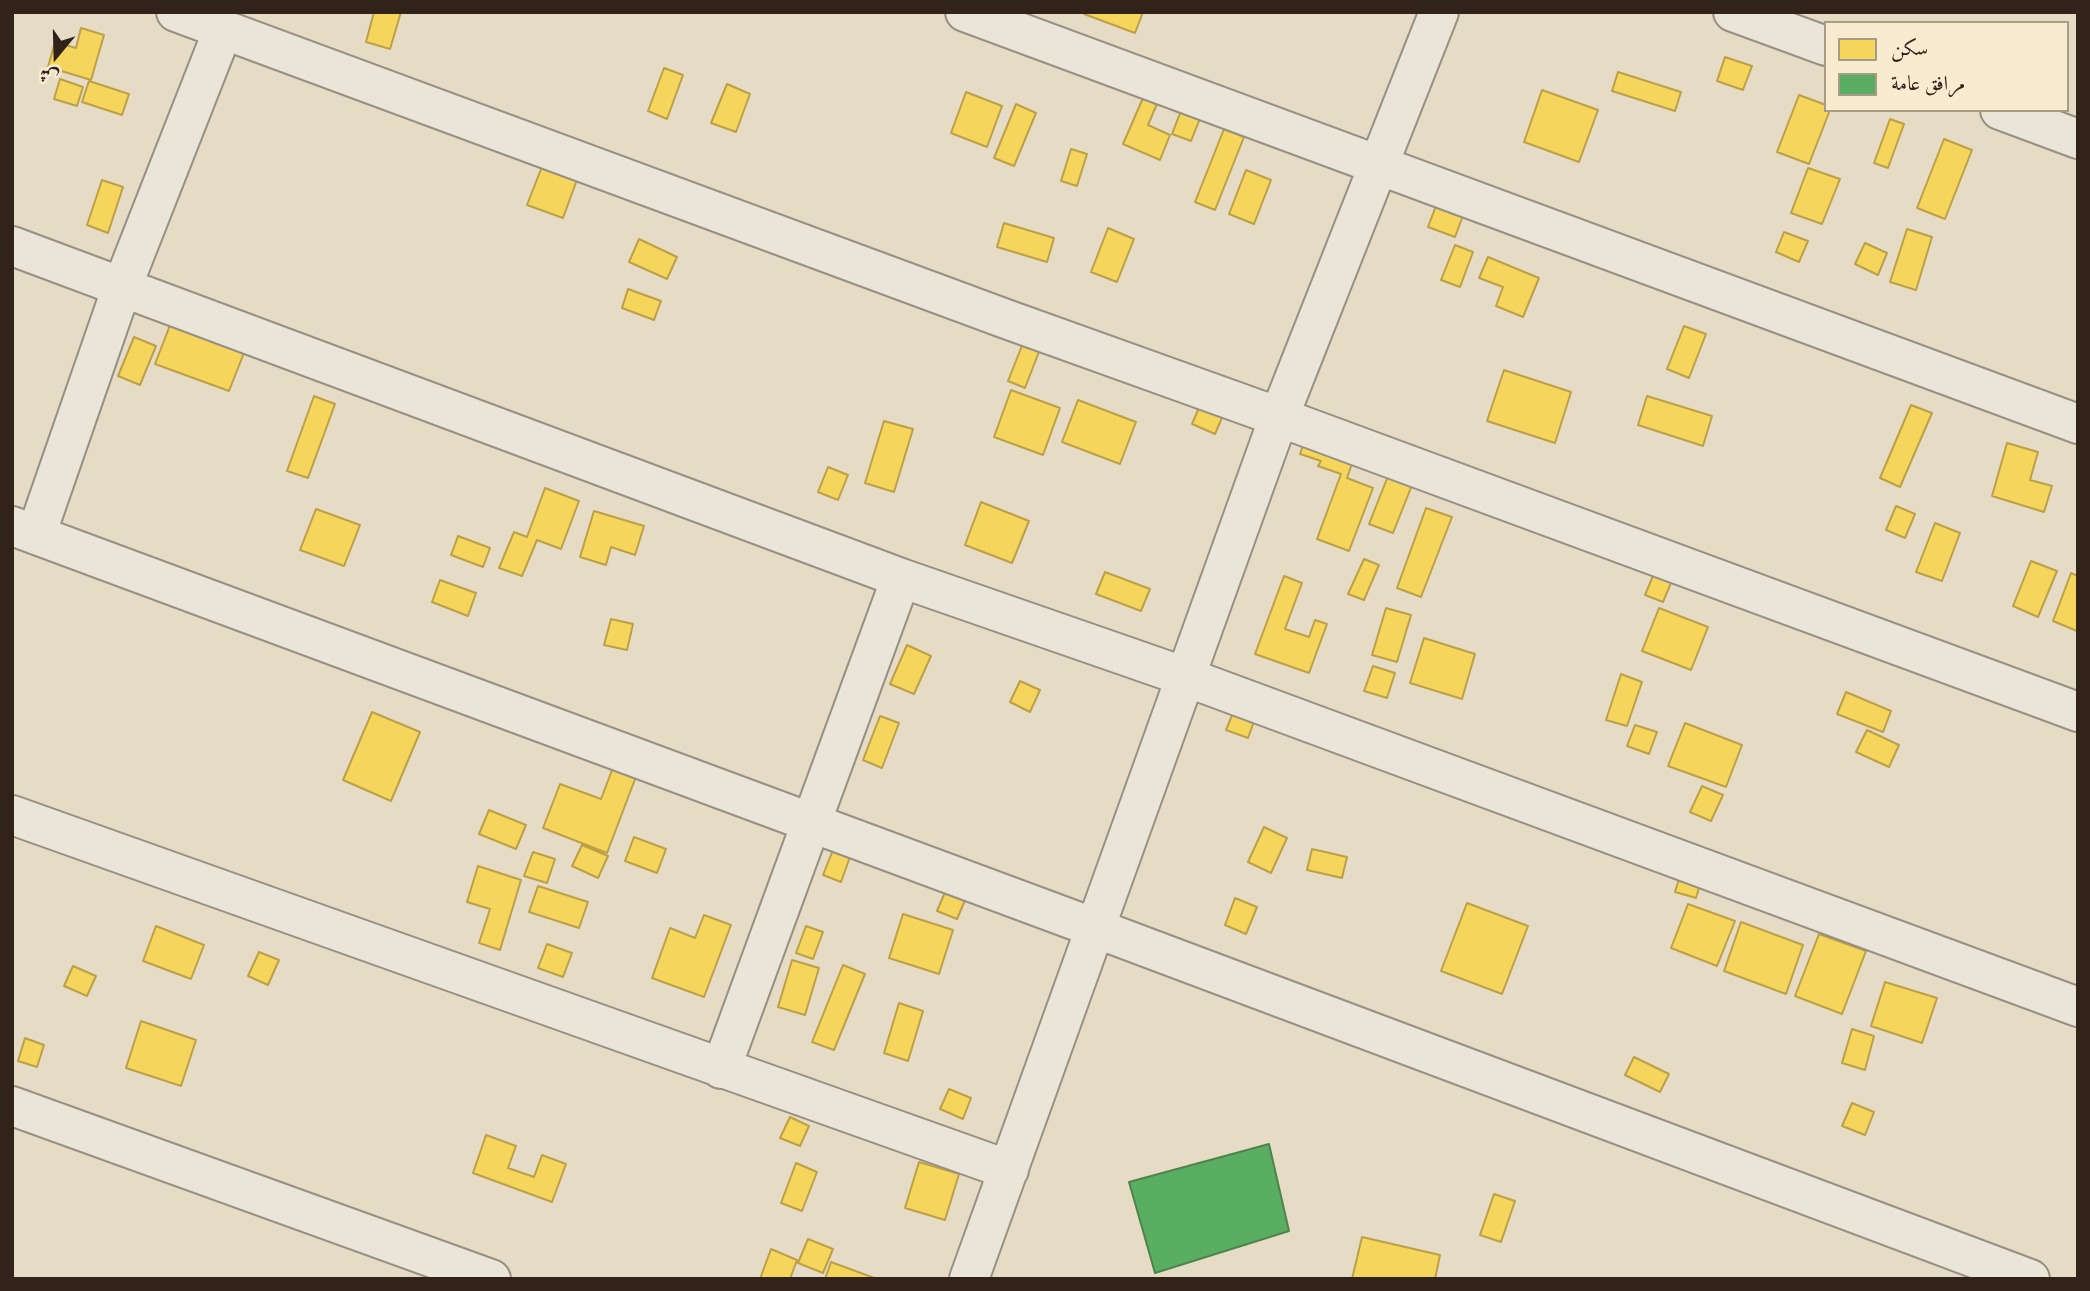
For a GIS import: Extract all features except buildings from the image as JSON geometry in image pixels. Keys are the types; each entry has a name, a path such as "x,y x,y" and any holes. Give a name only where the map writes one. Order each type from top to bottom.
{"street":[{"path":"176,12 2078,712"},
{"path":"965,12 1025,22 1380,165 2078,424"},
{"path":"969,1279 1279,417 1439,12"},
{"path":"1733,12 1824,45"},
{"path":"223,30 24,530 2030,1279"},
{"path":"2005,112 2078,139"},
{"path":"12,246 901,578 1186,677 2078,1007"},
{"path":"721,1069 901,578"},
{"path":"12,815 1009,1170"},
{"path":"12,1106 491,1279"}]}
